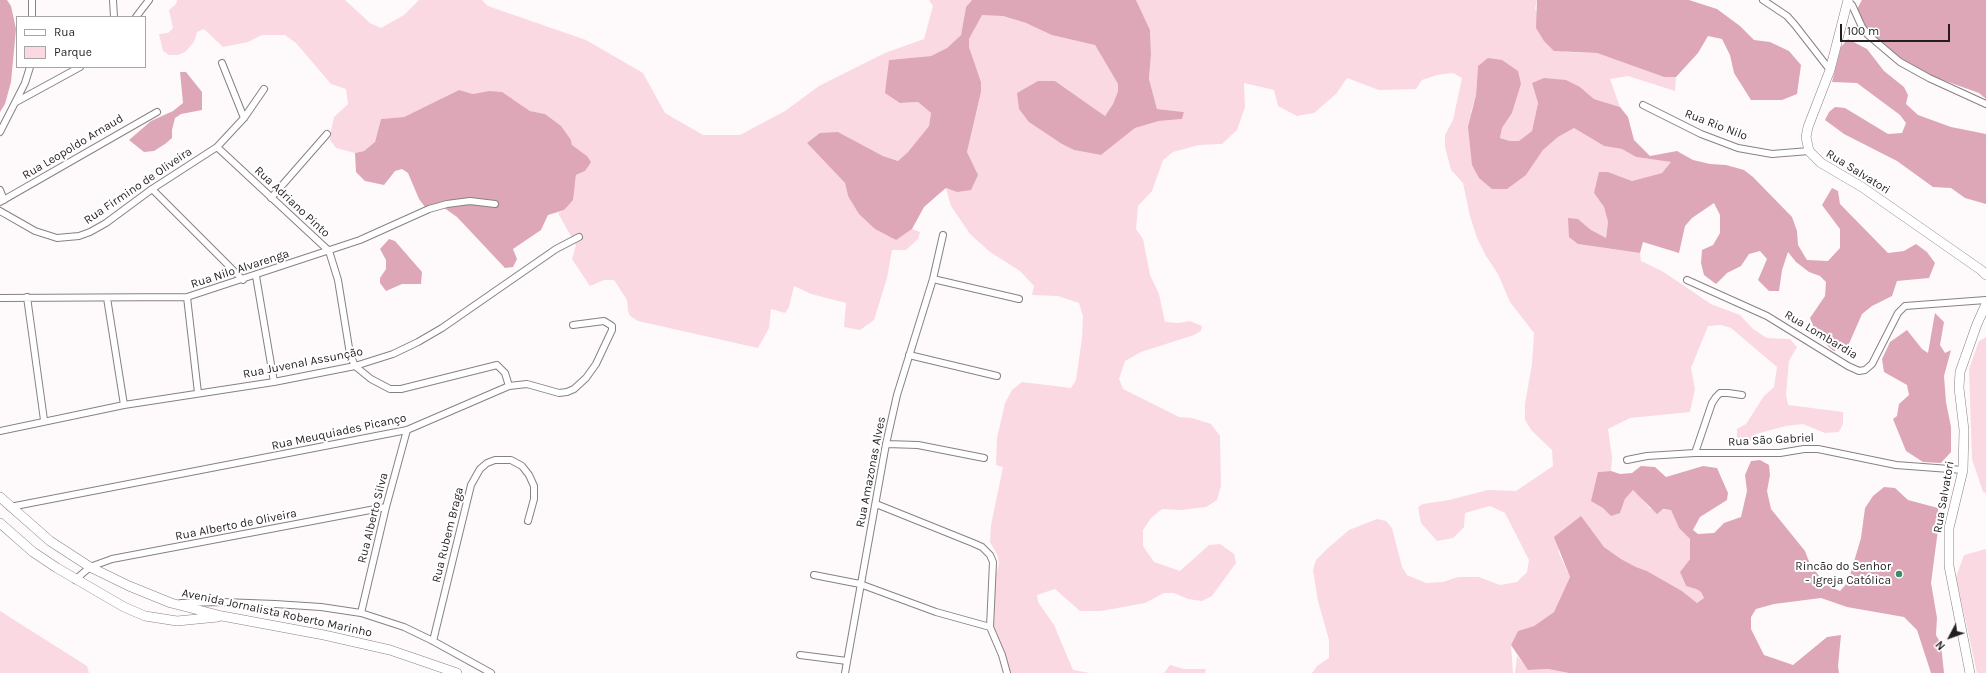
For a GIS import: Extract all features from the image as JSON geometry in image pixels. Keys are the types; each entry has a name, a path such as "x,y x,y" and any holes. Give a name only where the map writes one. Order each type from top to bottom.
{"main road":[{"name":"Rua Salvatori","path":"1848,0 1830,70 1808,127 1806,137 1809,151 1821,164 1862,187 1981,270 1986,276"},
{"name":"Rua Salvatori","path":"1970,673 1949,566 1949,528 1963,470 1964,430 1959,388 1960,372 1977,324 1986,304"},
{"name":"Avenida Jornalista Roberto Marinho","path":"0,497 50,541 90,566 129,586 171,603 222,616 324,634 384,648 412,656 457,673"},
{"path":"0,523 33,552 75,580 124,607 145,616 164,620 193,621 222,616"}],"street":[{"path":"32,0 32,16"},
{"path":"113,0 114,16"},
{"path":"137,16 149,0"},
{"path":"1765,0 1796,25 1830,70"},
{"path":"1848,0 1852,5 1862,27 1868,35 1900,62 1929,78 1986,104"},
{"path":"222,63 244,118"},
{"path":"0,132 25,83 30,68"},
{"path":"16,102 78,68"},
{"name":"Rua Firmino de Oliveira","path":"0,211 35,231 50,236 57,238 79,236 106,223 152,189 217,147 244,118 264,89"},
{"name":"Rua Rio Nilo","path":"1643,105 1701,134 1738,148 1772,154 1809,151"},
{"name":"Rua Leopoldo Arnaud","path":"2,201 157,112"},
{"path":"272,198 327,134"},
{"name":"Rua Adriano Pinto","path":"217,147 329,251 338,280 347,341 355,366"},
{"path":"152,189 243,280"},
{"path":"0,190 2,201"},
{"name":"Rua Nilo Alvarenga","path":"0,298 187,297 256,276 360,240 429,209 457,202 495,204"},
{"name":"Rua Amazonas Alves","path":"845,673 886,444 908,354 933,279 943,235"},
{"name":"Rua Juvenal Assunção","path":"0,431 44,420 124,405 274,382 355,366 392,354 418,342 442,328 556,249 579,236"},
{"path":"256,276 274,382"},
{"path":"933,279 1019,299"},
{"name":"Rua Lombardia","path":"1687,280 1767,316 1848,366 1859,371 1866,370 1872,364 1898,313 1905,306 1915,304 1986,300"},
{"path":"27,297 44,420"},
{"path":"187,297 198,393"},
{"path":"107,298 124,405"},
{"name":"Rua Meuquiades Picanço","path":"10,507 407,430 509,386 527,384 559,393 567,392 574,389 586,378 596,364 611,336 612,326 604,321 573,325"},
{"path":"908,354 997,376"},
{"path":"355,366 383,386 390,389 402,389 497,365 505,374 509,386"},
{"path":"1695,453 1712,403 1716,397 1720,393 1728,392 1742,395"},
{"name":"Rua Alberto Silva","path":"361,613 386,507 407,430"},
{"path":"886,444 918,445 984,458"},
{"name":"Rua São Gabriel","path":"1627,460 1647,456 1695,453 1780,453 1804,449 1818,449 1896,465 1963,470"},
{"name":"Rua Rubem Braga","path":"433,641 471,485 480,469 495,460 510,460 522,466 534,486 534,499 528,521"},
{"path":"876,504 973,542 982,547 990,555 993,562 990,627 1002,655 1007,673"},
{"name":"Rua Alberto de Oliveira","path":"90,566 112,559 386,507"},
{"path":"75,580 90,566"},
{"path":"814,575 860,584 936,612 990,627"},
{"path":"171,603 223,602 268,604 321,607 361,613 404,628 433,641 491,673"},
{"path":"800,655 847,661"}],"green space":[{"path":"177,0 345,0 370,23 381,28 404,15 419,0 482,0 488,6 586,40 643,73 665,113 703,135 740,135 785,111 819,86 885,53 924,39 933,6 929,0 972,0 966,7 961,35 947,48 931,56 889,60 900,103 918,102 931,113 929,126 908,152 898,161 883,156 838,132 807,143 845,183 848,196 895,240 912,229 920,232 918,239 906,250 892,250 887,278 874,320 860,330 844,327 846,303 811,294 794,286 789,307 785,313 771,309 769,328 758,348 638,321 630,316 627,300 614,280 604,280 590,286 572,259 576,245 558,213 564,210 575,185 576,175 585,171 587,156 572,145 571,140 545,114 530,111 514,100 489,91 473,94 459,90 404,117 381,119 375,142 364,151 355,153 336,148 330,140 331,131 334,117 348,104 346,89 331,84 296,43 285,35 262,35 248,42 223,47 204,29 197,32 194,42 185,52 178,55 169,55 163,51 159,34 168,33 173,28 169,10 176,4"},
{"path":"1136,0 1537,0 1535,9 1565,52 1597,53 1664,77 1676,77 1675,91 1628,76 1610,79 1620,107 1594,99 1580,87 1532,83 1538,103 1532,131 1520,141 1510,141 1500,138 1502,128 1512,113 1521,84 1478,66 1476,95 1471,112 1526,175 1543,150 1558,137 1574,128 1604,146 1622,149 1636,157 1672,162 1662,173 1632,181 1608,172 1594,193 1604,207 1608,222 1606,239 1591,230 1578,219 1578,244 1640,253 1641,261 1662,271 1711,304 1740,315 1753,329 1767,338 1790,339 1797,347 1789,361 1786,395 1788,405 1843,412 1843,424 1839,432 1825,433 1803,424 1786,426 1756,434 1746,445 1737,442 1737,429 1746,424 1764,396 1774,387 1777,367 1731,328 1721,325 1708,326 1691,368 1695,389 1690,412 1630,418 1608,429 1612,457 1611,471 1598,472 1620,513 1625,499 1633,490 1641,497 1650,509 1671,510 1679,528 1690,539 1690,559 1680,572 1686,586 1701,592 1704,598 1697,603 1682,591 1647,571 1621,559 1604,547 1581,517 1558,551 1570,577 1554,612 1534,626 1518,631 1511,645 1513,673 1312,673 1317,666 1329,658 1329,640 1318,601 1313,570 1316,560 1328,548 1349,530 1377,519 1386,521 1392,528 1402,567 1407,575 1426,583 1443,582 1458,577 1479,577 1500,585 1517,582 1527,572 1529,560 1505,513 1490,506 1465,513 1464,527 1453,538 1437,541 1421,523 1418,507 1423,504 1449,500 1488,490 1516,491 1553,466 1552,450 1532,431 1525,420 1525,404 1532,364 1534,333 1510,302 1498,274 1486,256 1477,238 1470,216 1463,183 1451,170 1445,147 1445,135 1453,120 1462,78 1453,73 1437,75 1422,80 1416,89 1379,90 1347,78 1336,94 1314,113 1297,116 1278,106 1274,90 1244,83 1245,107 1237,130 1222,144 1199,145 1173,152 1163,160 1152,191 1138,206 1136,229 1143,239 1150,275 1159,294 1165,322 1178,323 1190,321 1202,326 1201,331 1194,335 1141,352 1125,361 1119,379 1123,389 1179,417 1192,418 1211,424 1220,436 1221,486 1217,500 1206,507 1180,510 1162,509 1151,518 1143,530 1143,546 1154,562 1180,571 1209,545 1220,544 1234,554 1236,563 1212,596 1202,601 1188,599 1174,593 1164,593 1145,603 1101,611 1080,611 1055,589 1037,595 1038,602 1054,625 1073,670 1090,673 1011,673 993,624 995,579 999,563 997,554 990,542 991,525 1003,467 996,465 997,438 1005,403 1012,390 1022,382 1071,388 1076,380 1082,338 1083,316 1079,303 1058,296 1032,295 1034,286 1020,271 990,252 970,234 951,206 946,188 957,192 977,175 967,152 981,92 981,82 969,47 969,39 982,14 1003,16 1095,45 1118,84 1118,91 1113,104 1105,116 1055,81 1062,144 1074,150 1101,155 1135,128 1159,121 1182,119 1184,112 1157,109 1149,79 1151,54 1150,30"},
{"path":"1986,337 1986,493 1983,492 1972,459 1969,369 1979,341"},
{"path":"1986,549 1986,673 1977,673 1956,577 1964,555"},
{"path":"0,611 87,666 89,673 0,673"},
{"path":"1517,656 1529,670 1548,669 1569,673 1515,673"},
{"path":"1170,665 1184,669 1206,669 1205,673 1164,673"}],"shaded area":[{"path":"0,0 7,0 11,6 16,29 11,82 5,104 0,112"},
{"path":"972,0 1136,0 1150,30 1151,54 1149,79 1157,109 1184,112 1182,119 1159,121 1135,128 1101,155 1074,150 1062,144 1029,122 1019,109 1017,93 1038,81 1055,81 1105,116 1113,104 1118,91 1118,84 1095,45 1052,35 1026,23 1003,16 982,15 969,39 969,47 981,82 981,92 967,152 978,175 971,190 957,192 946,188 924,207 912,229 896,240 875,229 859,214 848,196 845,183 807,143 820,133 838,132 883,156 898,161 908,152 929,126 931,113 918,102 900,103 885,93 889,60 931,56 947,48 961,35 966,7"},
{"path":"1537,0 1689,0 1717,9 1740,26 1754,40 1770,42 1789,51 1801,65 1797,94 1782,100 1751,100 1734,73 1730,55 1722,39 1708,36 1698,53 1676,77 1664,77 1597,53 1554,51 1544,41 1536,28"},
{"path":"1862,0 1986,0 1986,99 1979,93 1926,74 1893,53 1869,32 1857,9"},
{"path":"1848,39 1867,49 1884,71 1904,87 1908,95 1906,104 1918,115 1951,127 1986,134 1986,204 1965,198 1951,188 1933,187 1897,161 1844,134 1825,120 1829,112 1835,107 1845,108 1888,134 1902,133 1906,123 1900,115 1857,83 1832,82 1841,47"},
{"path":"1488,58 1502,60 1518,71 1521,84 1512,113 1502,128 1500,138 1510,141 1519,141 1532,131 1538,103 1532,83 1544,78 1566,80 1580,87 1594,99 1620,107 1628,117 1634,140 1650,156 1677,151 1693,160 1710,164 1726,165 1744,170 1753,177 1792,217 1797,231 1798,245 1807,260 1828,261 1840,248 1840,229 1822,205 1832,188 1838,191 1840,204 1888,253 1904,251 1916,244 1927,252 1935,263 1929,278 1897,281 1892,296 1872,306 1862,314 1848,346 1834,351 1818,338 1810,318 1825,296 1826,282 1820,276 1809,272 1796,262 1788,252 1782,270 1779,291 1769,291 1758,280 1767,259 1760,251 1749,254 1741,266 1727,273 1716,284 1704,275 1701,263 1702,250 1713,245 1720,233 1720,215 1714,203 1692,218 1685,226 1679,253 1643,242 1640,253 1578,244 1569,237 1568,218 1578,219 1591,230 1606,238 1608,222 1604,207 1594,193 1599,172 1608,172 1632,181 1662,173 1671,162 1636,157 1622,149 1604,146 1574,128 1558,137 1543,150 1526,175 1507,189 1492,189 1479,178 1472,165 1468,127 1476,95 1478,66"},
{"path":"180,72 186,72 202,92 202,110 181,114 175,118 172,138 154,151 144,152 129,140 151,121 173,111 183,103"},
{"path":"459,90 473,94 489,91 502,92 530,111 545,114 561,126 571,140 572,145 587,156 591,162 585,171 576,175 573,200 564,210 548,215 541,230 513,249 517,259 513,267 505,268 457,217 440,205 425,207 419,199 408,173 402,169 395,171 384,185 365,181 356,172 355,153 364,151 375,142 381,119 404,117"},
{"path":"389,239 395,241 422,272 421,284 402,284 386,291 380,283 380,278 386,269 386,260 380,249"},
{"path":"1935,313 1944,322 1940,345 1945,353 1951,350 1944,376 1946,402 1951,427 1951,452 1941,463 1923,462 1906,451 1893,419 1897,416 1899,404 1909,395 1907,385 1884,372 1882,359 1890,342 1907,330 1922,349 1928,353"},
{"path":"1760,460 1769,465 1770,475 1767,491 1771,509 1805,551 1810,564 1826,585 1840,591 1848,582 1861,538 1865,508 1873,496 1884,487 1895,488 1908,500 1938,508 1939,522 1931,583 1937,618 1936,635 1941,644 1944,673 1931,673 1917,630 1904,617 1847,607 1821,598 1774,604 1756,609 1751,617 1751,629 1764,655 1793,665 1827,637 1841,635 1838,666 1839,673 1569,673 1548,669 1528,670 1511,645 1518,631 1534,626 1554,612 1570,577 1554,537 1581,516 1604,547 1621,559 1647,571 1682,591 1697,603 1704,598 1701,592 1686,586 1680,572 1690,559 1690,539 1679,528 1671,510 1663,509 1657,514 1633,490 1625,499 1620,513 1611,516 1603,508 1591,501 1598,472 1611,471 1620,474 1632,473 1641,466 1655,467 1666,477 1703,466 1717,468 1728,493 1727,500 1700,517 1693,530 1698,534 1714,533 1724,523 1741,517 1747,491 1745,475 1751,461"}],"place":[{"name":"Rincão do Senhor - Igreja Católica","path":"1899,574"}]}
